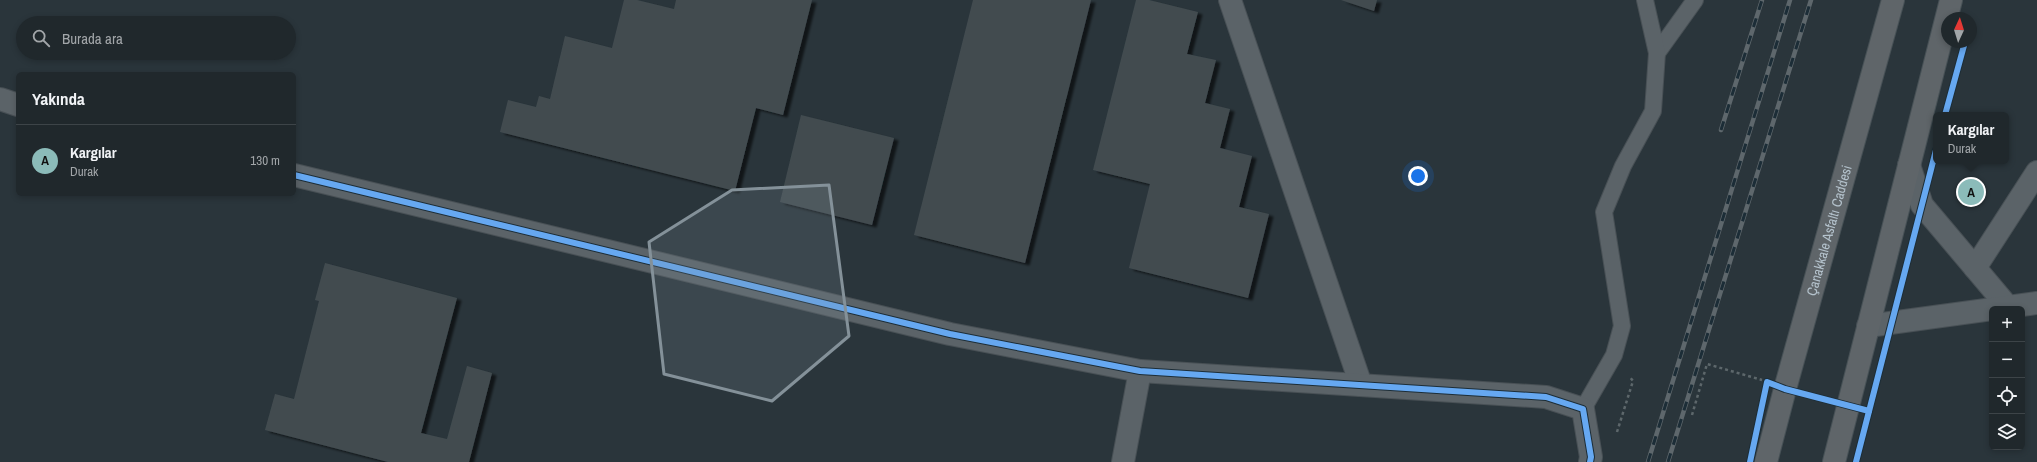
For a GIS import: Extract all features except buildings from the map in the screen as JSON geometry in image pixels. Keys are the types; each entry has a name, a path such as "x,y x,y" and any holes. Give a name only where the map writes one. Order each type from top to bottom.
{"highway":[{"name":"Çanakkale Asfaltı Caddesi","path":"1766,462 1791,366 1893,0"},
{"path":"1834,462 1950,0"}],"street":[{"path":"1230,0 1361,385"},
{"path":"0,99 16,104"},
{"path":"1909,165 1922,205 2007,306"},
{"path":"1975,268 2037,172"},
{"path":"296,175 950,334 1140,371 1546,397 1583,409 1591,458 1590,462"},
{"path":"2015,306 2037,303"},
{"path":"1868,326 1989,310"},
{"path":"1123,462 1140,371"}],"lane":[{"path":"1583,409 1614,355 1622,326 1604,212 1623,166 1653,111 1657,53 1645,0"},
{"path":"1657,53 1695,0"}],"path":[{"path":"1692,415 1707,364 1767,382 1765,389"},
{"path":"1617,432 1632,381"}],"highlighted area":[{"path":"829,185 849,336 772,401 664,374 649,242 732,190"}],"railway":[{"path":"1721,130 1762,0"},
{"path":"1648,462 1790,0"},
{"path":"1668,462 1811,0"}],"cycle path":[{"path":"1946,112 1963,48"},
{"path":"1856,462 1933,162"},
{"path":"296,175 950,334 1140,371 1546,397 1583,409 1591,457 1590,462"},
{"path":"1750,462 1767,382 1785,389 1869,411"}],"place":[{"name":"Kargılar","path":"1971,192"}]}
